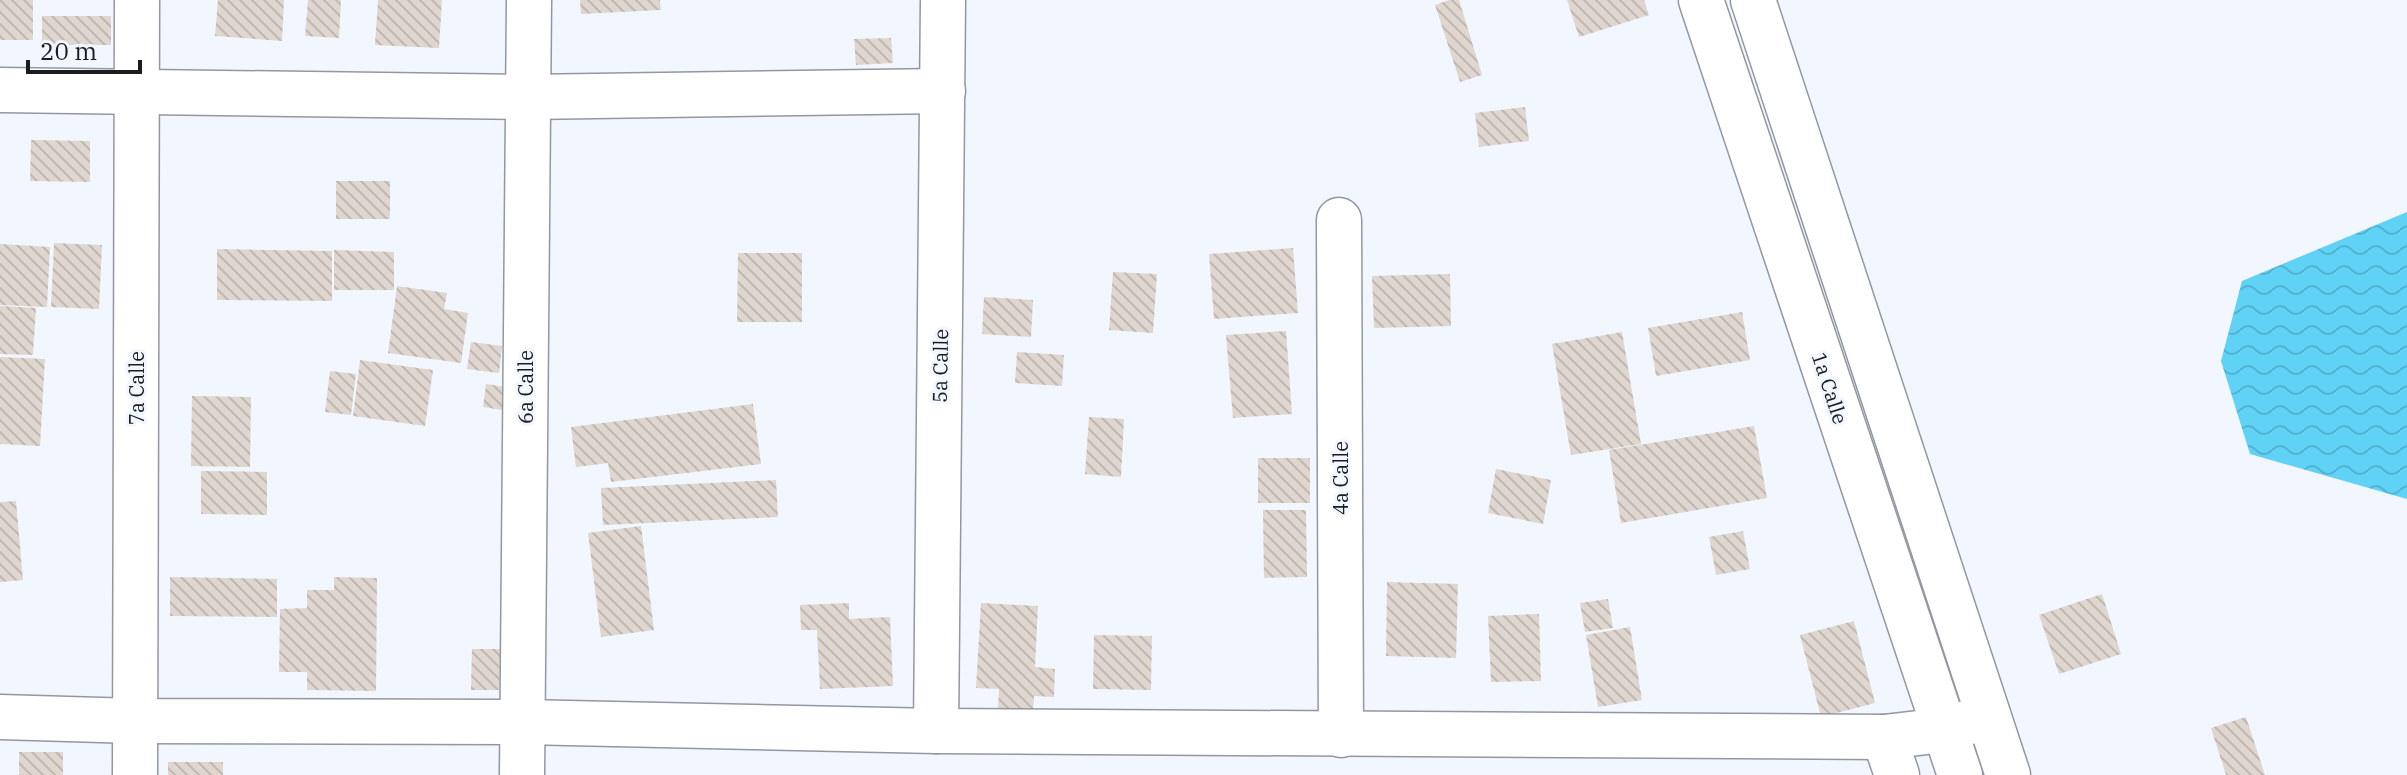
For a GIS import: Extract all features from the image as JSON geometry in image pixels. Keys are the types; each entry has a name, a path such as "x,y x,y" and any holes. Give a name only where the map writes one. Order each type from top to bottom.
{"street":[{"name":"7a Calle","path":"135,775 137,0"},
{"name":"6a Calle","path":"522,775 529,0"},
{"name":"5a Calle","path":"936,731 943,0"},
{"name":"1a Calle","path":"1701,0 1960,775"},
{"path":"1753,0 2008,775"},
{"path":"0,90 527,97 943,91"},
{"name":"4a Calle","path":"1339,220 1341,735"},
{"path":"0,717 1341,735 1891,756 1944,730 1988,716"}],"water":[{"path":"2407,212 2407,499 2250,454 2221,361 2242,281"}],"building":[{"path":"0,0 33,0 33,40 0,40"},
{"path":"218,0 284,0 282,41 215,36"},
{"path":"308,0 341,0 339,38 305,36"},
{"path":"378,0 442,0 439,48 375,45"},
{"path":"580,0 660,0 661,10 581,14"},
{"path":"1459,0 1482,75 1460,82 1435,5"},
{"path":"1567,0 1644,0 1649,15 1579,37"},
{"path":"42,16 111,16 111,45 42,45"},
{"path":"891,38 893,63 856,65 854,39"},
{"path":"1525,107 1529,141 1479,147 1475,113"},
{"path":"31,140 90,141 90,182 30,181"},
{"path":"336,181 390,181 390,219 336,219"},
{"path":"54,243 102,245 99,309 51,307"},
{"path":"0,244 50,247 47,307 0,305"},
{"path":"1293,248 1298,313 1214,319 1209,254"},
{"path":"217,249 332,251 332,301 217,300"},
{"path":"334,250 394,252 394,290 334,290"},
{"path":"738,253 802,253 802,322 737,322"},
{"path":"1113,272 1157,274 1153,333 1109,330"},
{"path":"1450,274 1451,326 1374,328 1372,276"},
{"path":"397,286 447,293 444,309 468,313 461,363 388,353"},
{"path":"984,297 1033,300 1031,337 982,334"},
{"path":"0,306 36,308 33,355 0,354"},
{"path":"1742,312 1750,360 1656,376 1648,328"},
{"path":"1286,331 1292,414 1233,418 1226,335"},
{"path":"1622,332 1641,444 1571,455 1552,344"},
{"path":"471,342 502,346 499,373 467,369"},
{"path":"1017,352 1064,355 1062,386 1015,383"},
{"path":"0,357 45,359 40,446 0,444"},
{"path":"360,360 433,370 425,426 353,416"},
{"path":"330,371 356,374 351,415 325,412"},
{"path":"486,384 505,387 502,410 483,407"},
{"path":"192,396 251,397 250,467 191,466"},
{"path":"753,404 761,464 611,482 608,463 576,467 571,427"},
{"path":"1089,417 1124,419 1121,477 1085,474"},
{"path":"1754,426 1767,498 1621,523 1609,450"},
{"path":"1258,458 1310,458 1310,503 1258,503"},
{"path":"1496,469 1551,480 1543,524 1488,513"},
{"path":"201,471 267,472 267,515 201,514"},
{"path":"776,480 778,517 603,525 601,488"},
{"path":"16,501 23,580 0,582 0,502"},
{"path":"1263,510 1306,510 1307,577 1264,578"},
{"path":"641,526 654,630 601,637 588,533"},
{"path":"1743,531 1750,569 1716,575 1709,537"},
{"path":"170,577 277,579 277,617 170,616"},
{"path":"334,577 377,578 376,691 307,690 307,672 279,672 280,609 307,608 307,590 334,590"},
{"path":"1387,582 1458,584 1456,658 1386,656"},
{"path":"2102,594 2121,654 2059,674 2039,615"},
{"path":"1608,599 1613,628 1585,632 1580,603"},
{"path":"849,603 849,619 890,617 893,686 820,689 817,630 801,630 800,605"},
{"path":"981,603 1038,606 1035,667 1055,669 1054,697 1034,696 1033,710 998,708 999,689 976,688"},
{"path":"1539,614 1541,681 1491,682 1488,616"},
{"path":"1854,621 1875,703 1821,717 1800,635"},
{"path":"1630,627 1642,700 1598,707 1586,635"},
{"path":"1094,635 1152,636 1151,690 1093,689"},
{"path":"472,649 500,649 499,690 471,690"},
{"path":"2246,717 2265,775 2226,775 2211,728"},
{"path":"19,752 63,752 63,775 19,775"},
{"path":"168,762 223,762 223,775 168,775"}]}
